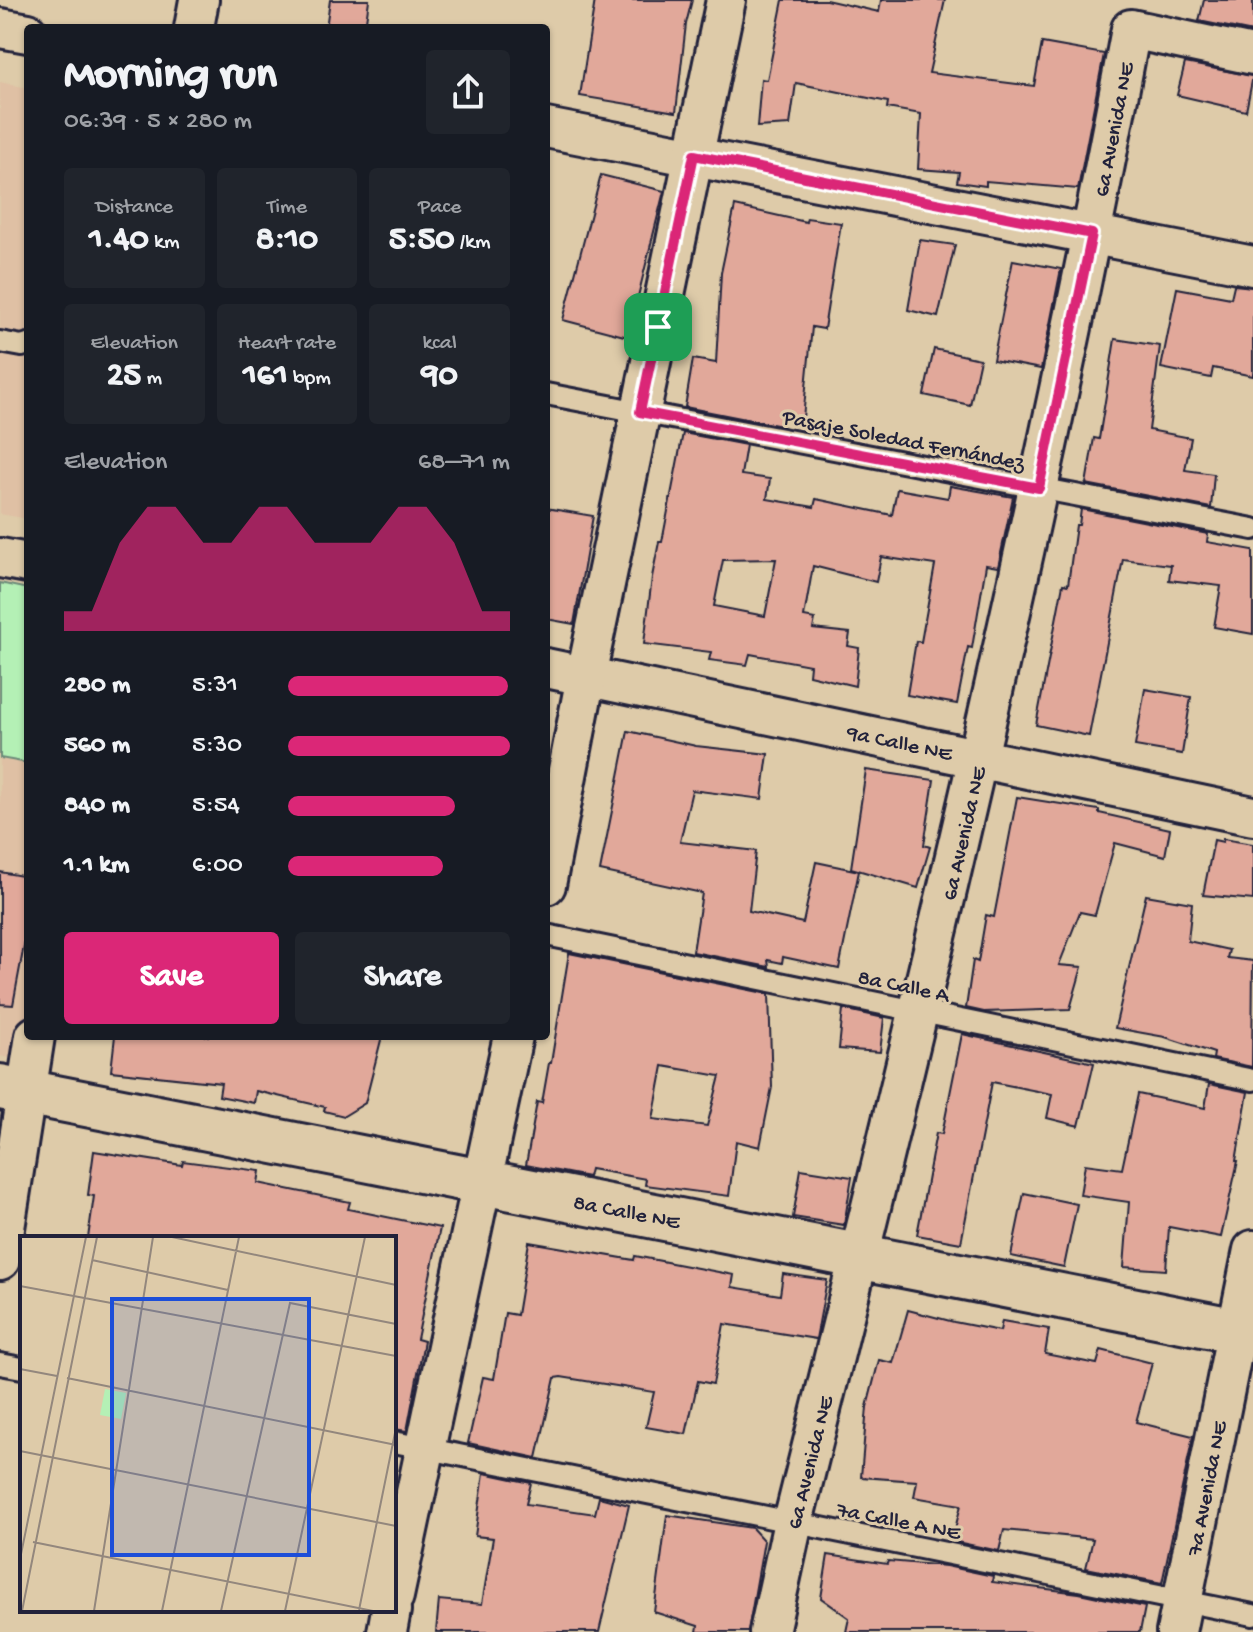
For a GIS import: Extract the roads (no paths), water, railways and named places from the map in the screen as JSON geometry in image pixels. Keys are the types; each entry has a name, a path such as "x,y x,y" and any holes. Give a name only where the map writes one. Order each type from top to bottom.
{"street":[{"path":"195,24 199,0"},
{"path":"550,864 726,0"},
{"path":"0,28 24,32"},
{"name":"6a Avenida NE","path":"769,1632 979,758 1092,234 1131,29 1253,55"},
{"path":"550,129 1253,266"},
{"path":"0,558 24,562"},
{"name":"9a Calle NE","path":"550,669 1253,816"},
{"path":"0,1260 13,1089 33,1040"},
{"path":"396,1576 409,1445 481,1180 512,1040"},
{"name":"8a Calle NE","path":"13,1089 1244,1332"},
{"name":"7a Avenida NE","path":"1180,1616 1244,1332 1253,1250"},
{"path":"387,1632 391,1612"}],"lane":[{"path":"0,342 24,345"},
{"name":"Pasaje Soledad Fernández","path":"550,395 1253,529"},
{"name":"8a Calle A","path":"550,936 1253,1080"},
{"path":"0,1364 20,1368"},
{"name":"7a Calle A NE","path":"409,1445 793,1522 1180,1616 1253,1615"}]}
